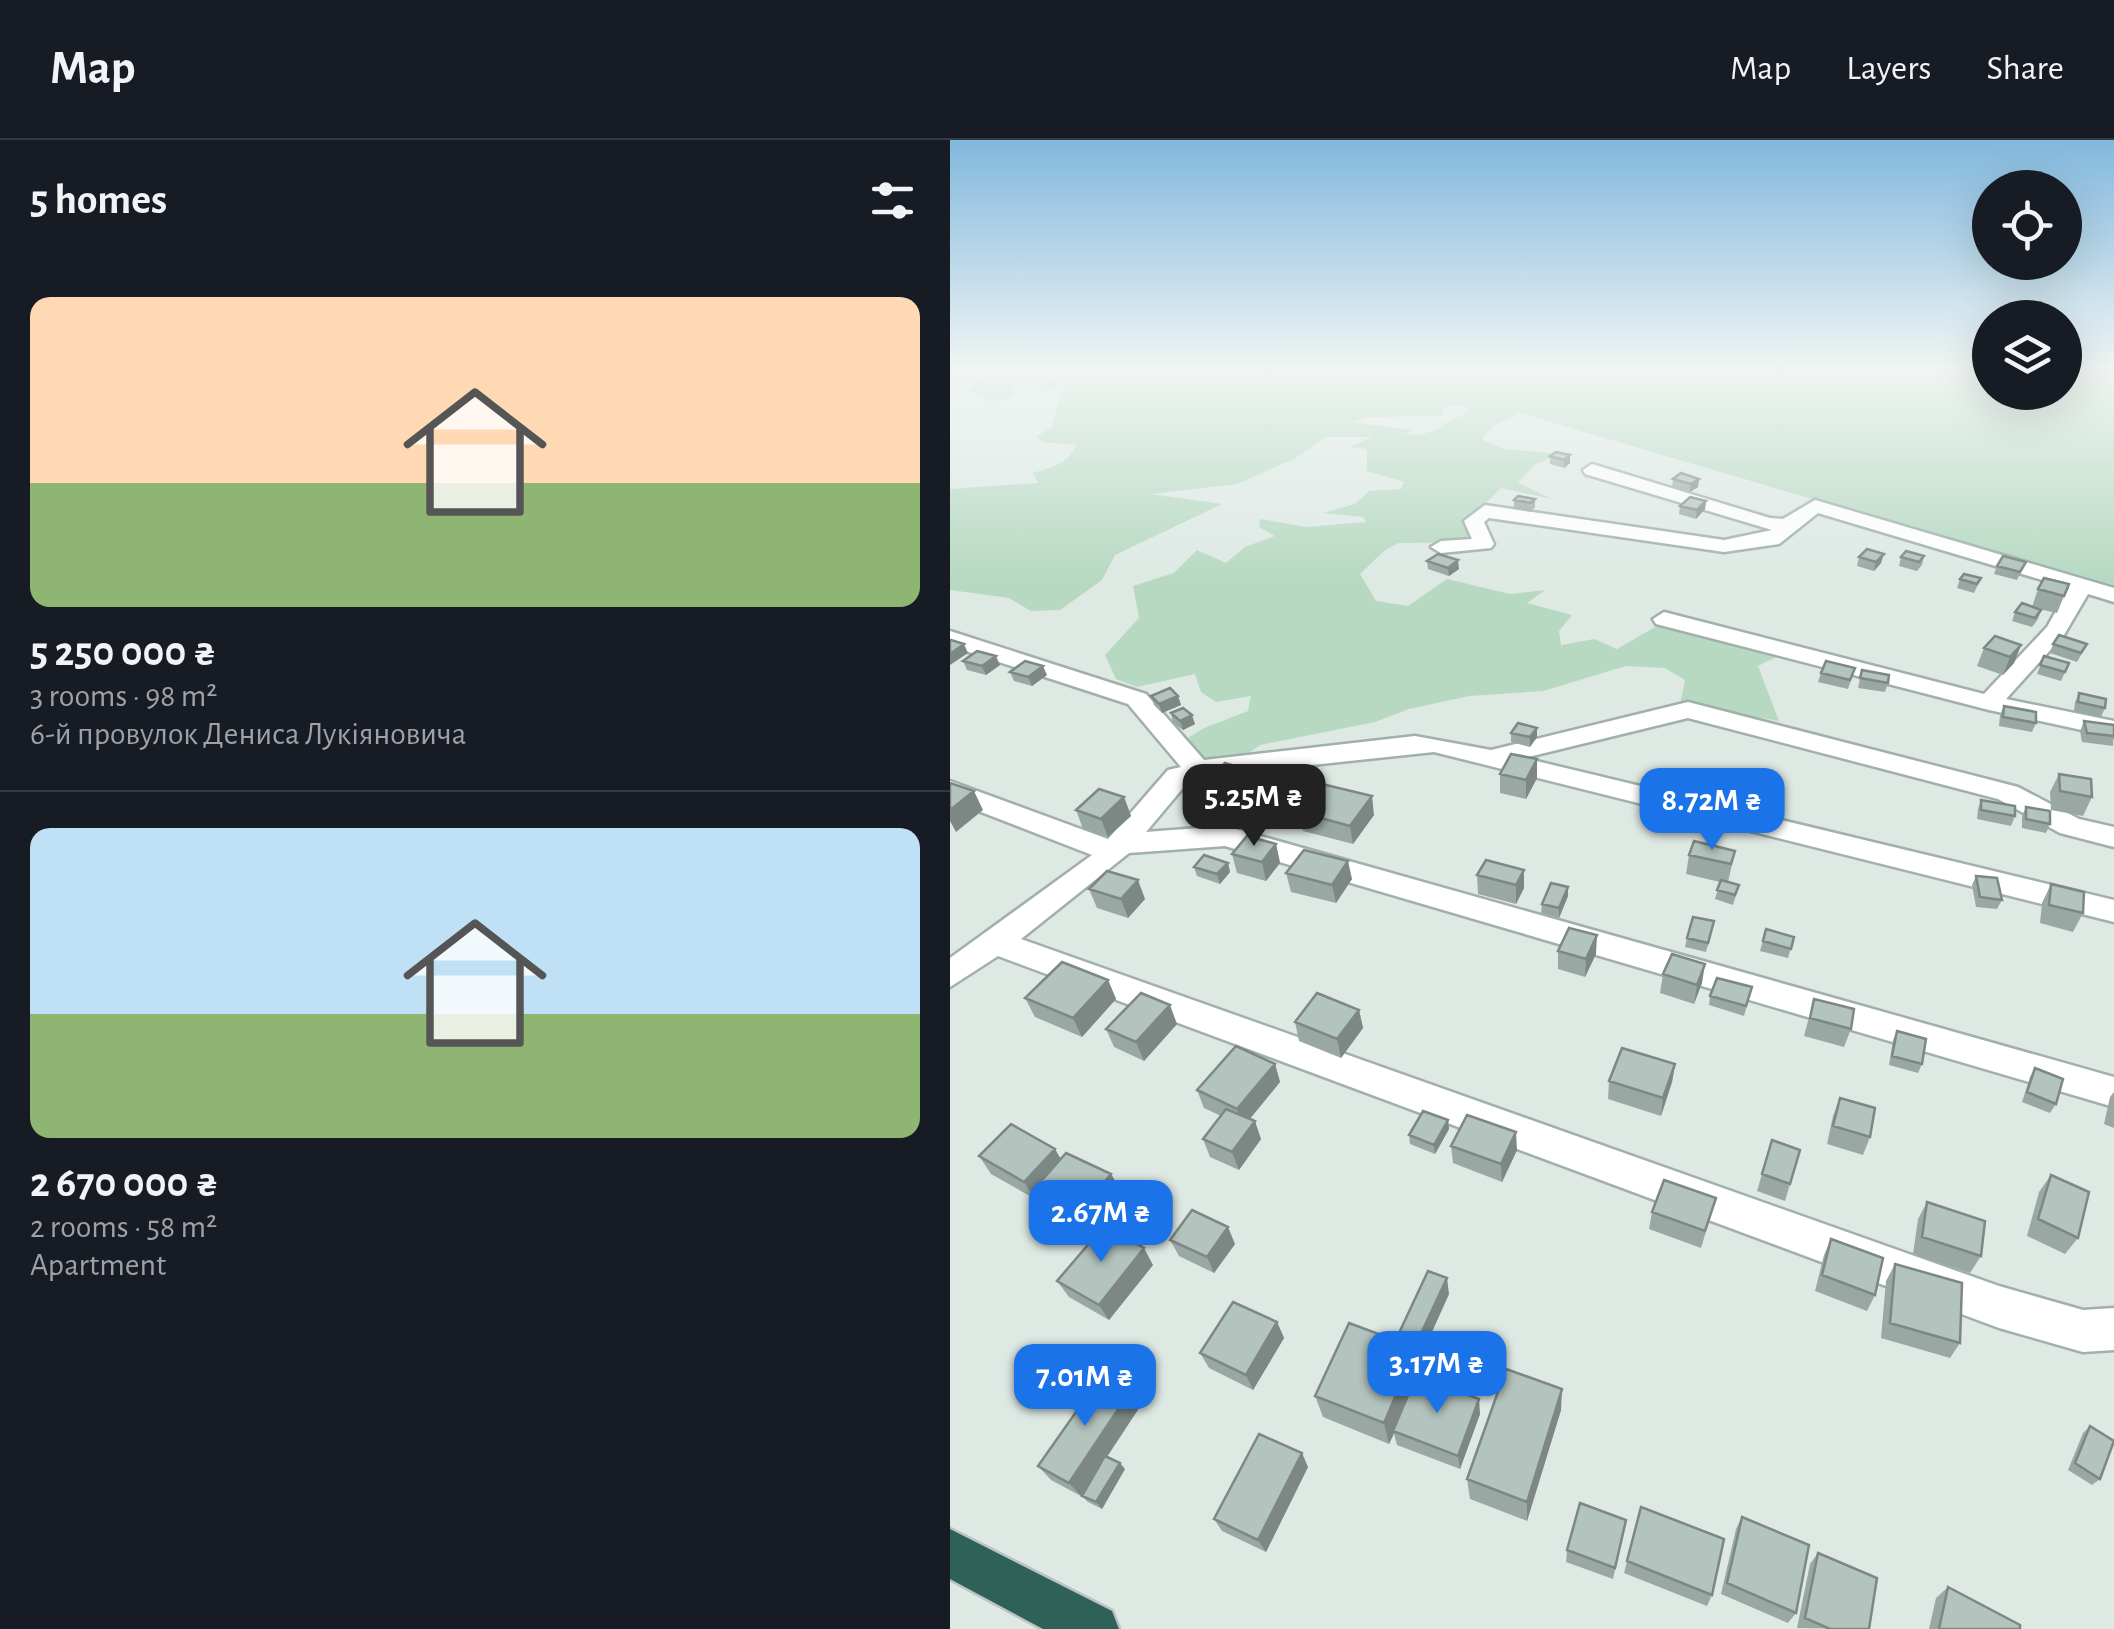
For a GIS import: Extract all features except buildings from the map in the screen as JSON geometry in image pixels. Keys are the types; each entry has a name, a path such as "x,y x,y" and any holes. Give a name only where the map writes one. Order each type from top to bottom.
{"highway":[{"path":"950,1554 1094,1629"}],"street":[{"path":"1592,470 1768,524 1787,525 1800,519"},
{"path":"1441,547 1484,544 1474,521 1485,511 1724,546 1772,540 1816,506 2114,595"},
{"path":"1989,703 2056,630 2082,585"},
{"path":"1664,619 1989,703 2114,729"},
{"path":"950,638 1137,699 1198,770"},
{"path":"1490,758 1688,710 2008,793 2070,826 2114,838"},
{"path":"950,976 1116,848 1178,776 1198,770 1415,744 1434,744 2114,910"},
{"path":"950,790 1116,848 1225,836 2114,1092"},
{"path":"994,942 1999,1307 2083,1331 2114,1329"}],"green space":[{"path":"1038,438 1324,438 1294,459 1237,484 1150,494 1222,504 1115,555 1102,580 1060,610 1031,611 1009,598 950,590 950,489 1038,483 1033,473 1059,464 1076,445"},
{"path":"1369,438 1483,438 1505,449 1561,454 1534,465 1518,483 1552,499 1501,488 1468,521 1475,542 1399,543 1385,550 1360,574 1376,601 1408,606 1447,579 1510,594 1545,590 1527,603 1572,615 1559,631 1561,645 1594,639 1617,649 1674,616 1778,656 1758,666 1779,721 1680,704 1685,680 1665,668 1626,666 1543,691 1469,696 1409,709 1375,722 1260,745 1243,757 1196,757 1183,741 1204,728 1248,711 1251,696 1216,702 1201,692 1195,674 1137,687 1116,679 1105,655 1139,618 1133,586 1174,573 1197,550 1226,563 1245,547 1275,536 1259,527 1260,519 1307,527 1366,522 1363,517 1323,513 1355,504 1369,491 1401,489 1404,482 1367,471 1367,449 1350,447"},
{"path":"1607,438 2114,438 2114,588"}]}
